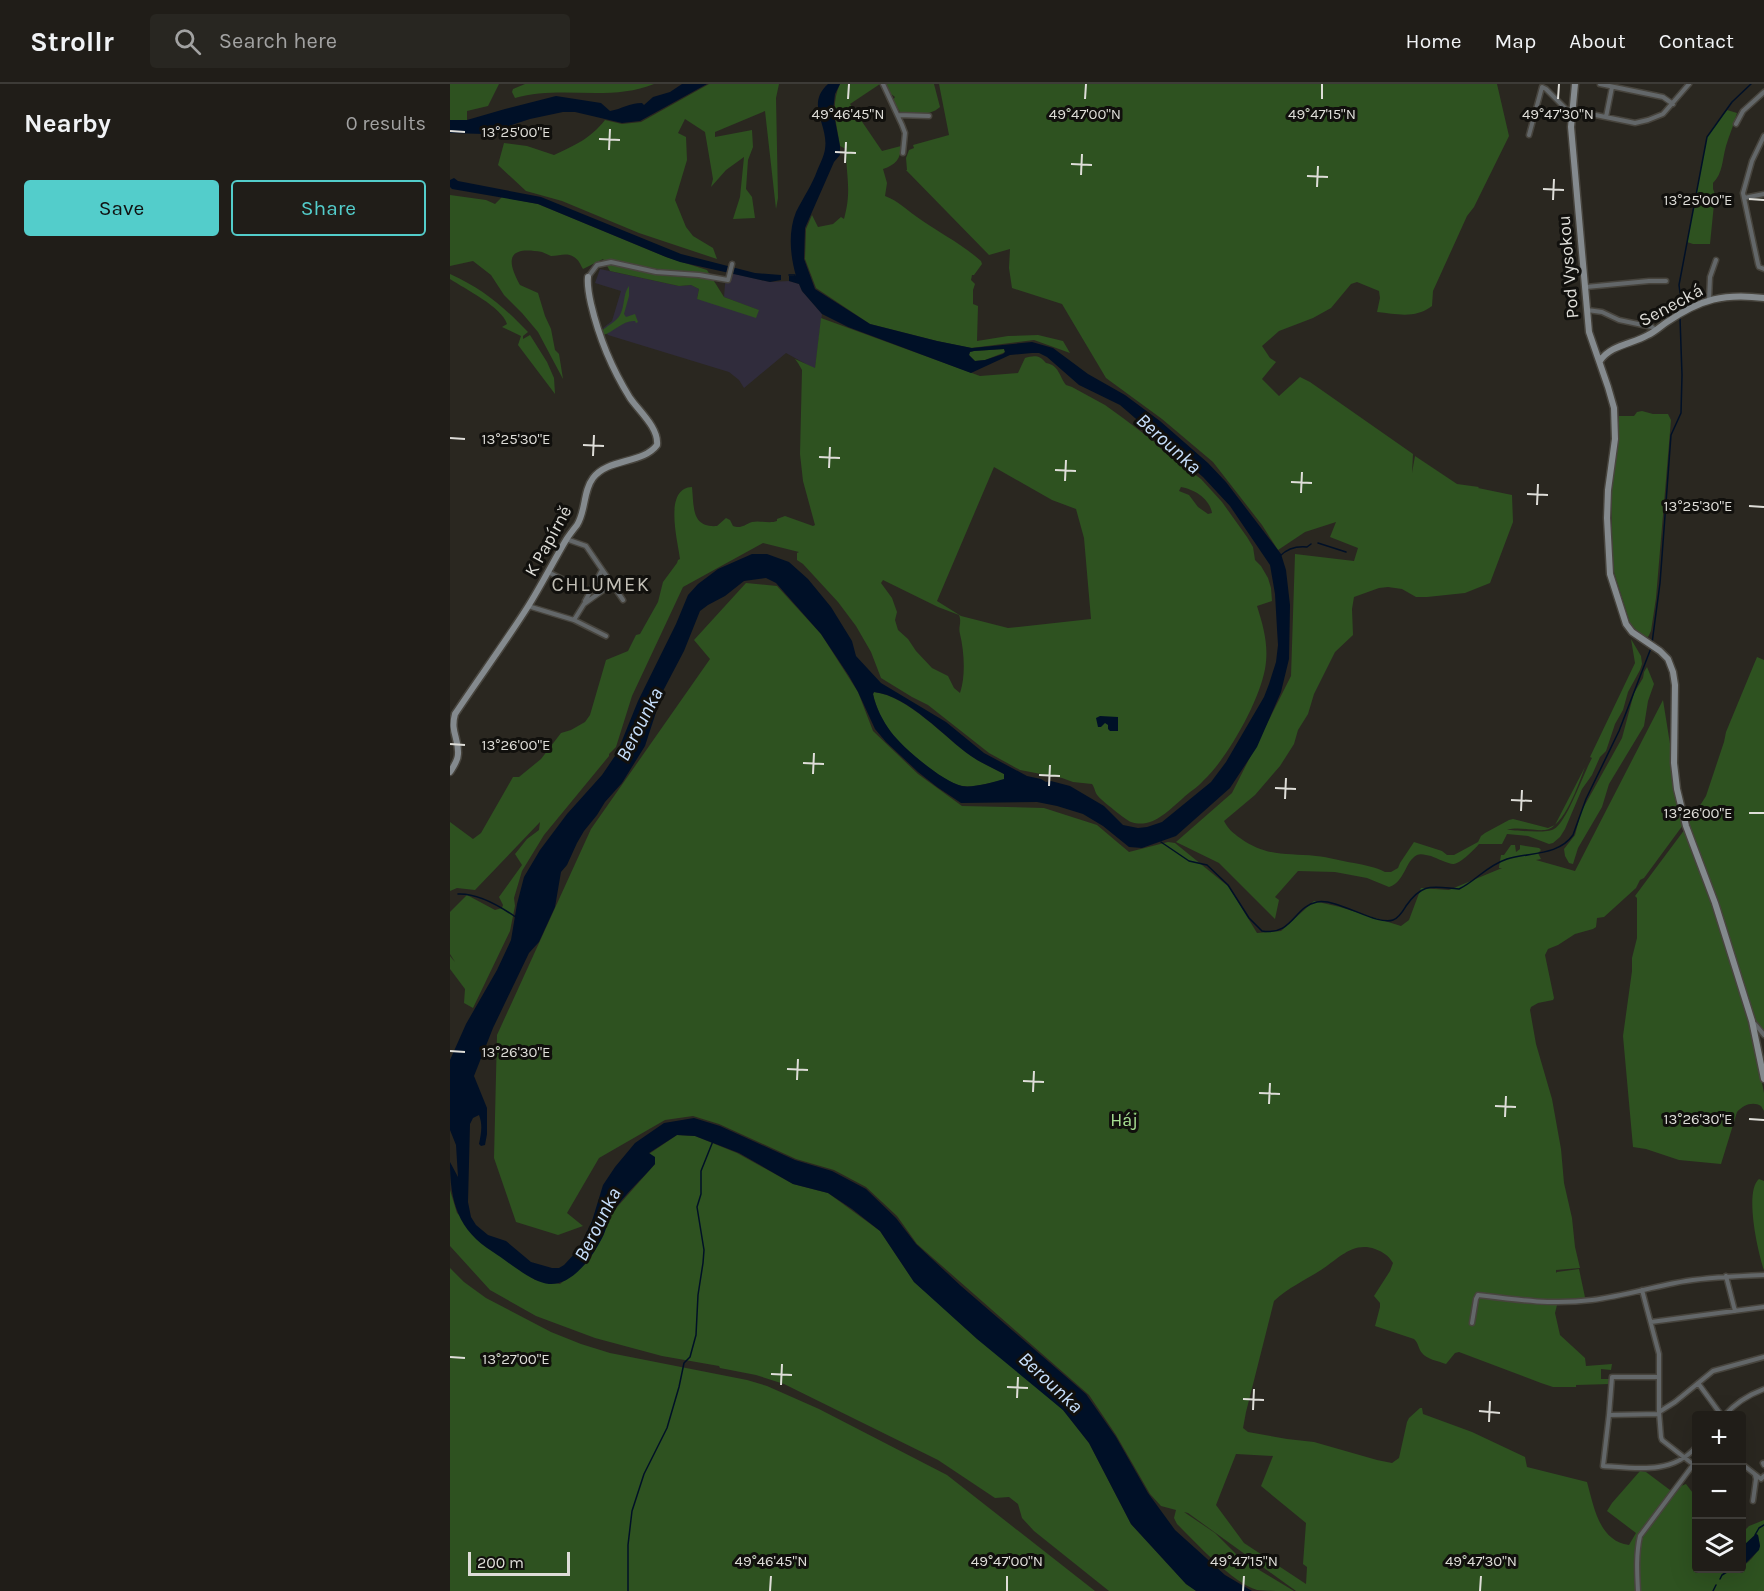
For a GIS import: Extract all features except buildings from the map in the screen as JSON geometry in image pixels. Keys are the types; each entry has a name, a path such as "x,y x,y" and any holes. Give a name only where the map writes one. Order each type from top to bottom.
{"street":[{"path":"883,84 904,133 903,153"},
{"name":"Pod Vysokou","path":"1575,84 1571,127 1589,332 1614,408 1615,439 1608,490 1607,519 1610,574 1626,624 1632,632 1668,659 1673,672 1675,685 1674,763 1683,817 1715,903 1752,1021 1764,1079"},
{"path":"1600,84 1663,97 1673,104"},
{"path":"1628,90 1630,84"},
{"path":"1529,135 1544,87 1566,109 1640,122 1663,114 1689,84"},
{"path":"1606,117 1612,87"},
{"path":"1736,124 1743,111 1764,93"},
{"path":"898,115 929,116"},
{"path":"1764,136 1745,181 1744,198 1758,264 1764,269"},
{"path":"1744,198 1764,194"},
{"path":"1709,300 1710,277 1716,260"},
{"path":"588,277 597,265 605,262 667,273 728,280 732,264"},
{"name":"K Papírně","path":"450,772 458,754 452,730 453,720 528,606 582,515 590,483 595,475 606,467 653,449 658,441 656,433 631,399 614,370 597,330 587,285 588,277"},
{"path":"1586,287 1666,281"},
{"name":"Senecká","path":"1600,361 1611,351 1648,336 1679,315 1709,300 1731,296 1764,298"},
{"path":"1587,310 1602,312 1619,320 1649,326 1656,330"},
{"path":"566,539 586,546 623,600"},
{"path":"574,620 602,570"},
{"path":"548,572 574,585 583,586 589,594"},
{"path":"584,604 612,584"},
{"path":"528,606 574,620 606,636"},
{"path":"1752,1021 1764,1035"},
{"path":"1472,1323 1478,1295 1553,1303 1591,1300 1686,1281 1726,1276 1764,1275"},
{"path":"1726,1276 1735,1311"},
{"path":"1642,1290 1659,1354 1659,1413 1662,1440 1692,1462"},
{"path":"1650,1322 1764,1308"},
{"path":"1609,1415 1659,1413 1713,1371 1764,1357"},
{"path":"1659,1377 1612,1377 1603,1466 1657,1469 1692,1452"},
{"path":"1698,1383 1719,1411"},
{"path":"1728,1411 1752,1393 1764,1389"},
{"path":"1638,1591 1637,1567 1640,1536 1693,1465"},
{"path":"1743,1465 1763,1478"},
{"path":"1753,1501 1755,1474"}],"shaded area":[{"path":"600,269 679,286 691,285 699,289 697,299 758,310 724,297 726,272 770,282 789,281 799,284 802,291 822,314 815,369 786,353 744,388 739,380 729,372 608,335 603,328 612,321 621,291 595,283"}],"green space":[{"path":"450,84 499,84 488,106 467,111 467,120 450,120"},
{"path":"525,84 654,84 620,92 532,94 515,98 513,89"},
{"path":"709,84 779,84 776,98 778,198 776,209 765,111 715,132 715,137 752,130 753,147 748,160 746,189 752,197 755,218 733,219 740,197 744,157 726,170 711,187 713,179 705,132 685,119 678,133 686,137 687,160 675,200 686,227 693,236 713,248 717,259 639,233 562,201 526,191 498,165 504,143 527,146 554,155 588,137 605,120 622,124 641,122"},
{"path":"840,84 880,84 850,104 882,151 901,146 900,155 896,161 883,169 887,183 885,196 981,261 982,264 972,275 971,280 975,284 973,304 978,306 977,341 1008,336 1038,335 1063,341 1070,353 1034,340 971,348 870,324 816,288 805,259 806,229 812,215 818,227 833,224 841,217 844,219 848,200 846,149 840,146 835,115 835,100"},
{"path":"886,84 934,84 940,107 926,114 900,112 893,100 895,97"},
{"path":"939,84 1497,84 1509,136 1474,207 1467,216 1433,291 1432,306 1412,314 1377,312 1379,291 1357,282 1351,284 1331,308 1313,318 1279,331 1262,346 1270,358 1276,362 1262,379 1279,396 1300,377 1310,382 1413,454 1412,473 1415,456 1457,484 1512,495 1513,522 1490,583 1465,593 1427,597 1416,597 1402,589 1388,587 1354,597 1353,635 1335,652 1314,694 1308,714 1298,730 1294,744 1280,766 1255,795 1224,821 1240,838 1268,851 1326,857 1370,866 1385,872 1398,868 1414,842 1442,851 1447,855 1454,855 1478,842 1485,833 1509,820 1548,828 1554,825 1545,830 1516,828 1507,830 1538,832 1554,829 1570,807 1592,758 1590,757 1635,663 1631,639 1641,656 1640,670 1628,692 1606,751 1600,757 1592,775 1582,789 1565,829 1553,843 1549,844 1528,836 1507,834 1502,844 1479,844 1456,864 1419,854 1413,858 1398,881 1389,887 1367,878 1335,872 1298,871 1275,897 1279,900 1275,919 1219,863 1176,842 1232,793 1291,676 1295,554 1354,561 1358,548 1330,537 1336,522 1305,532 1278,550 1262,525 1213,462 1162,419 1106,378 1062,304 1012,288 1009,268 1010,249 989,255 906,170 906,158 909,150 914,148 913,145 949,135"},
{"path":"1727,110 1737,113 1720,171 1713,183 1715,194 1710,244 1693,244 1687,242 1707,137"},
{"path":"450,195 486,200 495,204 502,197 538,204 666,257 707,270 724,297 759,310 756,318 697,299 699,289 691,285 679,286 610,271 603,259 583,269 577,259 568,255 551,256 531,251 517,253 513,256 512,268 520,285 538,293 551,329 555,350 559,354 563,379 538,332 504,295 491,275 473,261 450,266"},
{"path":"450,274 492,299 528,332 523,339 530,335 547,362 554,378 555,394 518,345 521,336 502,327 507,324 498,311 450,279"},
{"path":"629,286 624,314 626,317 635,314 638,322 626,322 603,335 601,331 620,315"},
{"path":"821,318 980,376 1018,373 1025,358 1037,356 1056,368 1066,385 1105,405 1201,479 1222,502 1247,537 1253,547 1255,560 1268,578 1271,588 1272,601 1257,606 1265,638 1265,669 1256,697 1241,729 1222,759 1185,797 1153,821 1139,824 1131,822 1100,798 1092,784 1020,770 989,753 928,705 881,678 871,652 856,626 838,602 797,560 799,552 763,543 683,587 632,696 616,747 544,835 522,871 514,898 515,906 510,931 473,1008 464,1003 465,989 450,969 450,956 455,962 450,954 450,912 467,895 495,910 502,908 499,897 522,865 515,854 527,839 539,830 540,822 475,890 457,888 450,891 450,822 473,839 481,833 513,777 519,777 541,759 561,733 585,722 590,715 606,660 628,651 658,602 663,582 680,559 674,517 678,496 683,490 692,487 698,520 709,526 717,526 726,518 733,526 738,527 752,522 774,522 785,516 815,525 803,481 800,454 802,370 795,359 815,368","holes":["994,467 1052,500 1076,509 1084,538 1091,619 1008,628 961,616 937,601","1181,487 1201,496 1208,503 1212,513 1208,514 1198,507 1189,495 1179,491","883,580 959,615 964,663 960,693 954,688 948,676 932,668 898,630 895,620 897,612 892,598 881,583"]},
{"path":"1004,349 1005,352 985,360 975,361 969,355 974,351"},
{"path":"1637,412 1668,414 1671,420 1656,598 1648,637 1643,636 1630,623 1613,569 1611,496 1619,416 1634,416"},
{"name":"Háj","path":"746,583 777,586 821,634 858,692 873,731 918,774 962,806 1044,808 1097,825 1129,852 1168,842 1175,843 1229,887 1257,933 1281,931 1314,901 1401,926 1409,920 1421,888 1449,890 1502,868 1499,868 1501,855 1504,855 1511,845 1515,845 1516,852 1520,849 1520,845 1539,848 1541,850 1538,853 1541,859 1536,860 1575,871 1663,700 1683,825 1636,888 1604,917 1597,918 1596,927 1575,934 1548,949 1545,955 1554,998 1538,1003 1530,1010 1536,1044 1552,1099 1561,1149 1564,1183 1580,1268 1556,1270 1556,1273 1579,1269 1586,1302 1557,1305 1555,1313 1560,1335 1585,1358 1586,1366 1612,1364 1611,1370 1601,1369 1601,1379 1610,1379 1610,1384 1553,1387 1459,1352 1455,1353 1446,1364 1426,1357 1414,1339 1375,1326 1380,1303 1374,1296 1393,1263 1380,1251 1360,1247 1346,1252 1274,1301 1243,1428 1248,1432 1314,1442 1392,1463 1399,1458 1409,1418 1422,1408 1423,1414 1472,1432 1525,1457 1527,1467 1587,1482 1595,1512 1604,1530 1619,1542 1629,1545 1636,1533 1607,1511 1640,1471 1646,1472 1670,1490 1686,1484 1692,1492 1692,1573 1746,1573 1746,1564 1760,1546 1756,1534 1746,1543 1746,1529 1764,1520 1764,1591 1640,1591 1635,1585 1635,1591 1296,1591 1188,1513 1184,1512 1215,1533 1241,1559 1294,1591 1257,1590 1247,1586 1215,1562 1177,1524 1174,1518 1176,1510 1161,1506 1150,1494 1116,1435 1089,1395 917,1244 897,1216 866,1187 834,1170 796,1159 719,1124 693,1116 665,1120 599,1158 567,1213 583,1226 558,1235 516,1222 494,1158 497,1035 591,829 710,659 694,640","holes":["1236,1454 1273,1456 1261,1486 1306,1523 1303,1564 1307,1567 1306,1584 1244,1543 1216,1505"]},
{"path":"1757,657 1764,660 1764,1033 1753,1021 1687,826 1706,796 1726,732"},
{"path":"1647,667 1654,684 1648,701 1644,726 1609,784 1602,807 1578,848 1573,864 1569,863 1564,849 1575,835 1581,812 1622,738 1634,693"},
{"path":"874,692 887,695 913,709 971,756 1004,774 1004,780 978,786 963,786 935,772 913,755 890,731 878,709"},
{"path":"1585,767 1570,804 1555,824"},
{"path":"1685,829 1713,903 1750,1022 1764,1093 1764,1111 1761,1106 1751,1104 1742,1107 1737,1112 1721,1164 1679,1160 1633,1147 1623,1036 1632,958 1637,938 1637,898 1635,896"},
{"path":"677,1135 695,1136 737,1153 793,1184 828,1193 880,1231 914,1282 1063,1410 1089,1443 1131,1524 1186,1584 1197,1591 1109,1591 1034,1531 1022,1518 1018,1504 1009,1497 995,1498 938,1460 784,1384 756,1375 662,1356 595,1338 536,1316 490,1290 450,1246 450,1190 457,1213 515,1266 535,1280 560,1284 588,1262 603,1236 611,1214 655,1164 649,1154"},
{"path":"1759,1179 1764,1181 1764,1270 1752,1209 1755,1186"},
{"path":"450,1268 486,1298 551,1332 581,1344 610,1353 747,1380 767,1386 819,1409 947,1475 1095,1591 450,1591"}],"water":[{"path":"682,84 707,84 640,121 622,123 575,112 563,112 530,119 484,134 450,133 450,120 467,120 556,96 601,103 610,111 633,104 642,103 644,105 653,97 670,92"},
{"name":"Berounka","path":"828,84 840,84 835,94 833,110 840,155 834,162 805,228 804,259 815,289 870,324 937,341 972,348 1032,342 1053,348 1160,421 1226,482 1281,554 1286,570 1290,605 1289,659 1281,692 1257,747 1230,788 1176,836 1142,848 1129,847 1103,826 1083,814 1037,802 961,803 937,787 918,772 875,729 849,676 821,634 776,583 766,578 744,581 700,611 684,651 663,691 645,746 622,783 584,831 567,865 561,872 555,907 539,942 529,953 493,1028 474,1076 487,1108 487,1134 485,1145 481,1146 479,1144 481,1129 479,1115 473,1118 470,1124 468,1202 471,1217 476,1225 488,1235 506,1241 531,1262 559,1268 578,1250 592,1221 603,1185 635,1143 664,1123 694,1118 720,1126 795,1160 832,1171 866,1189 896,1218 916,1244 961,1286 1086,1394 1116,1437 1148,1493 1175,1530 1225,1575 1252,1591 1196,1591 1186,1584 1131,1524 1089,1443 1063,1410 977,1339 914,1282 880,1231 828,1193 793,1184 739,1153 695,1136 677,1135 649,1153 655,1157 655,1164 612,1213 600,1242 589,1259 566,1280 549,1284 528,1276 481,1243 464,1224 454,1202 450,1162 458,1177 456,1145 450,1130 450,1060 466,1024 497,970 511,940 524,877 540,850 567,814 602,775 617,753 638,701 688,595 718,569 752,554 767,554 789,562 808,579 831,607 852,641 856,656 881,683 946,722 984,753 1027,776 1070,786 1104,806 1123,825 1138,828 1162,822 1211,782 1226,762 1264,697 1269,684 1276,662 1278,645 1275,594 1270,565 1230,506 1203,477 1120,405 1079,385 1047,357 1039,353 1010,355 971,373 848,327 822,314 802,291 799,284 789,281 789,276 796,276 791,244 793,220 815,176 825,149 824,131 818,107 821,92","holes":["1004,349 1003,354 985,360 975,361 969,355 974,351","874,692 887,695 913,709 971,756 1004,774 1004,779 962,786 934,771 891,732 878,709"]},
{"path":"454,178 458,181 541,197 681,254 755,273 781,275 781,280 770,282 680,262 538,204 452,189 450,180"},
{"path":"1100,716 1118,717 1118,731 1110,731 1105,723 1098,727 1096,718"},
{"path":"1756,1534 1758,1535 1759,1550 1746,1563 1746,1543"}],"waterway":[{"path":"1680,293 1679,285 1707,137 1732,102 1751,84"},
{"path":"789,275 795,275 795,278"},
{"path":"1652,643 1660,583 1671,435 1681,413 1680,318"},
{"path":"1318,543 1346,552"},
{"path":"1280,556 1289,549 1307,547 1311,544"},
{"path":"1161,842 1189,861 1207,865 1228,885 1249,918 1262,931 1280,929 1303,909 1317,902 1335,904 1377,919 1393,920 1401,914 1412,898 1423,890 1435,887 1459,889 1500,862 1552,850 1567,842 1573,835 1586,799 1619,731 1651,648"},
{"path":"458,894 481,898 517,918"},
{"path":"628,1591 628,1545 632,1511 644,1474 667,1428 684,1363 690,1357 696,1335 704,1250 697,1207 701,1194 701,1171 713,1141"},
{"path":"1755,1535 1764,1525"},
{"path":"1720,1579 1725,1573"},
{"path":"1713,1591 1716,1585"}],"district":[{"name":"CHLUMEK","path":"601,584"}]}
